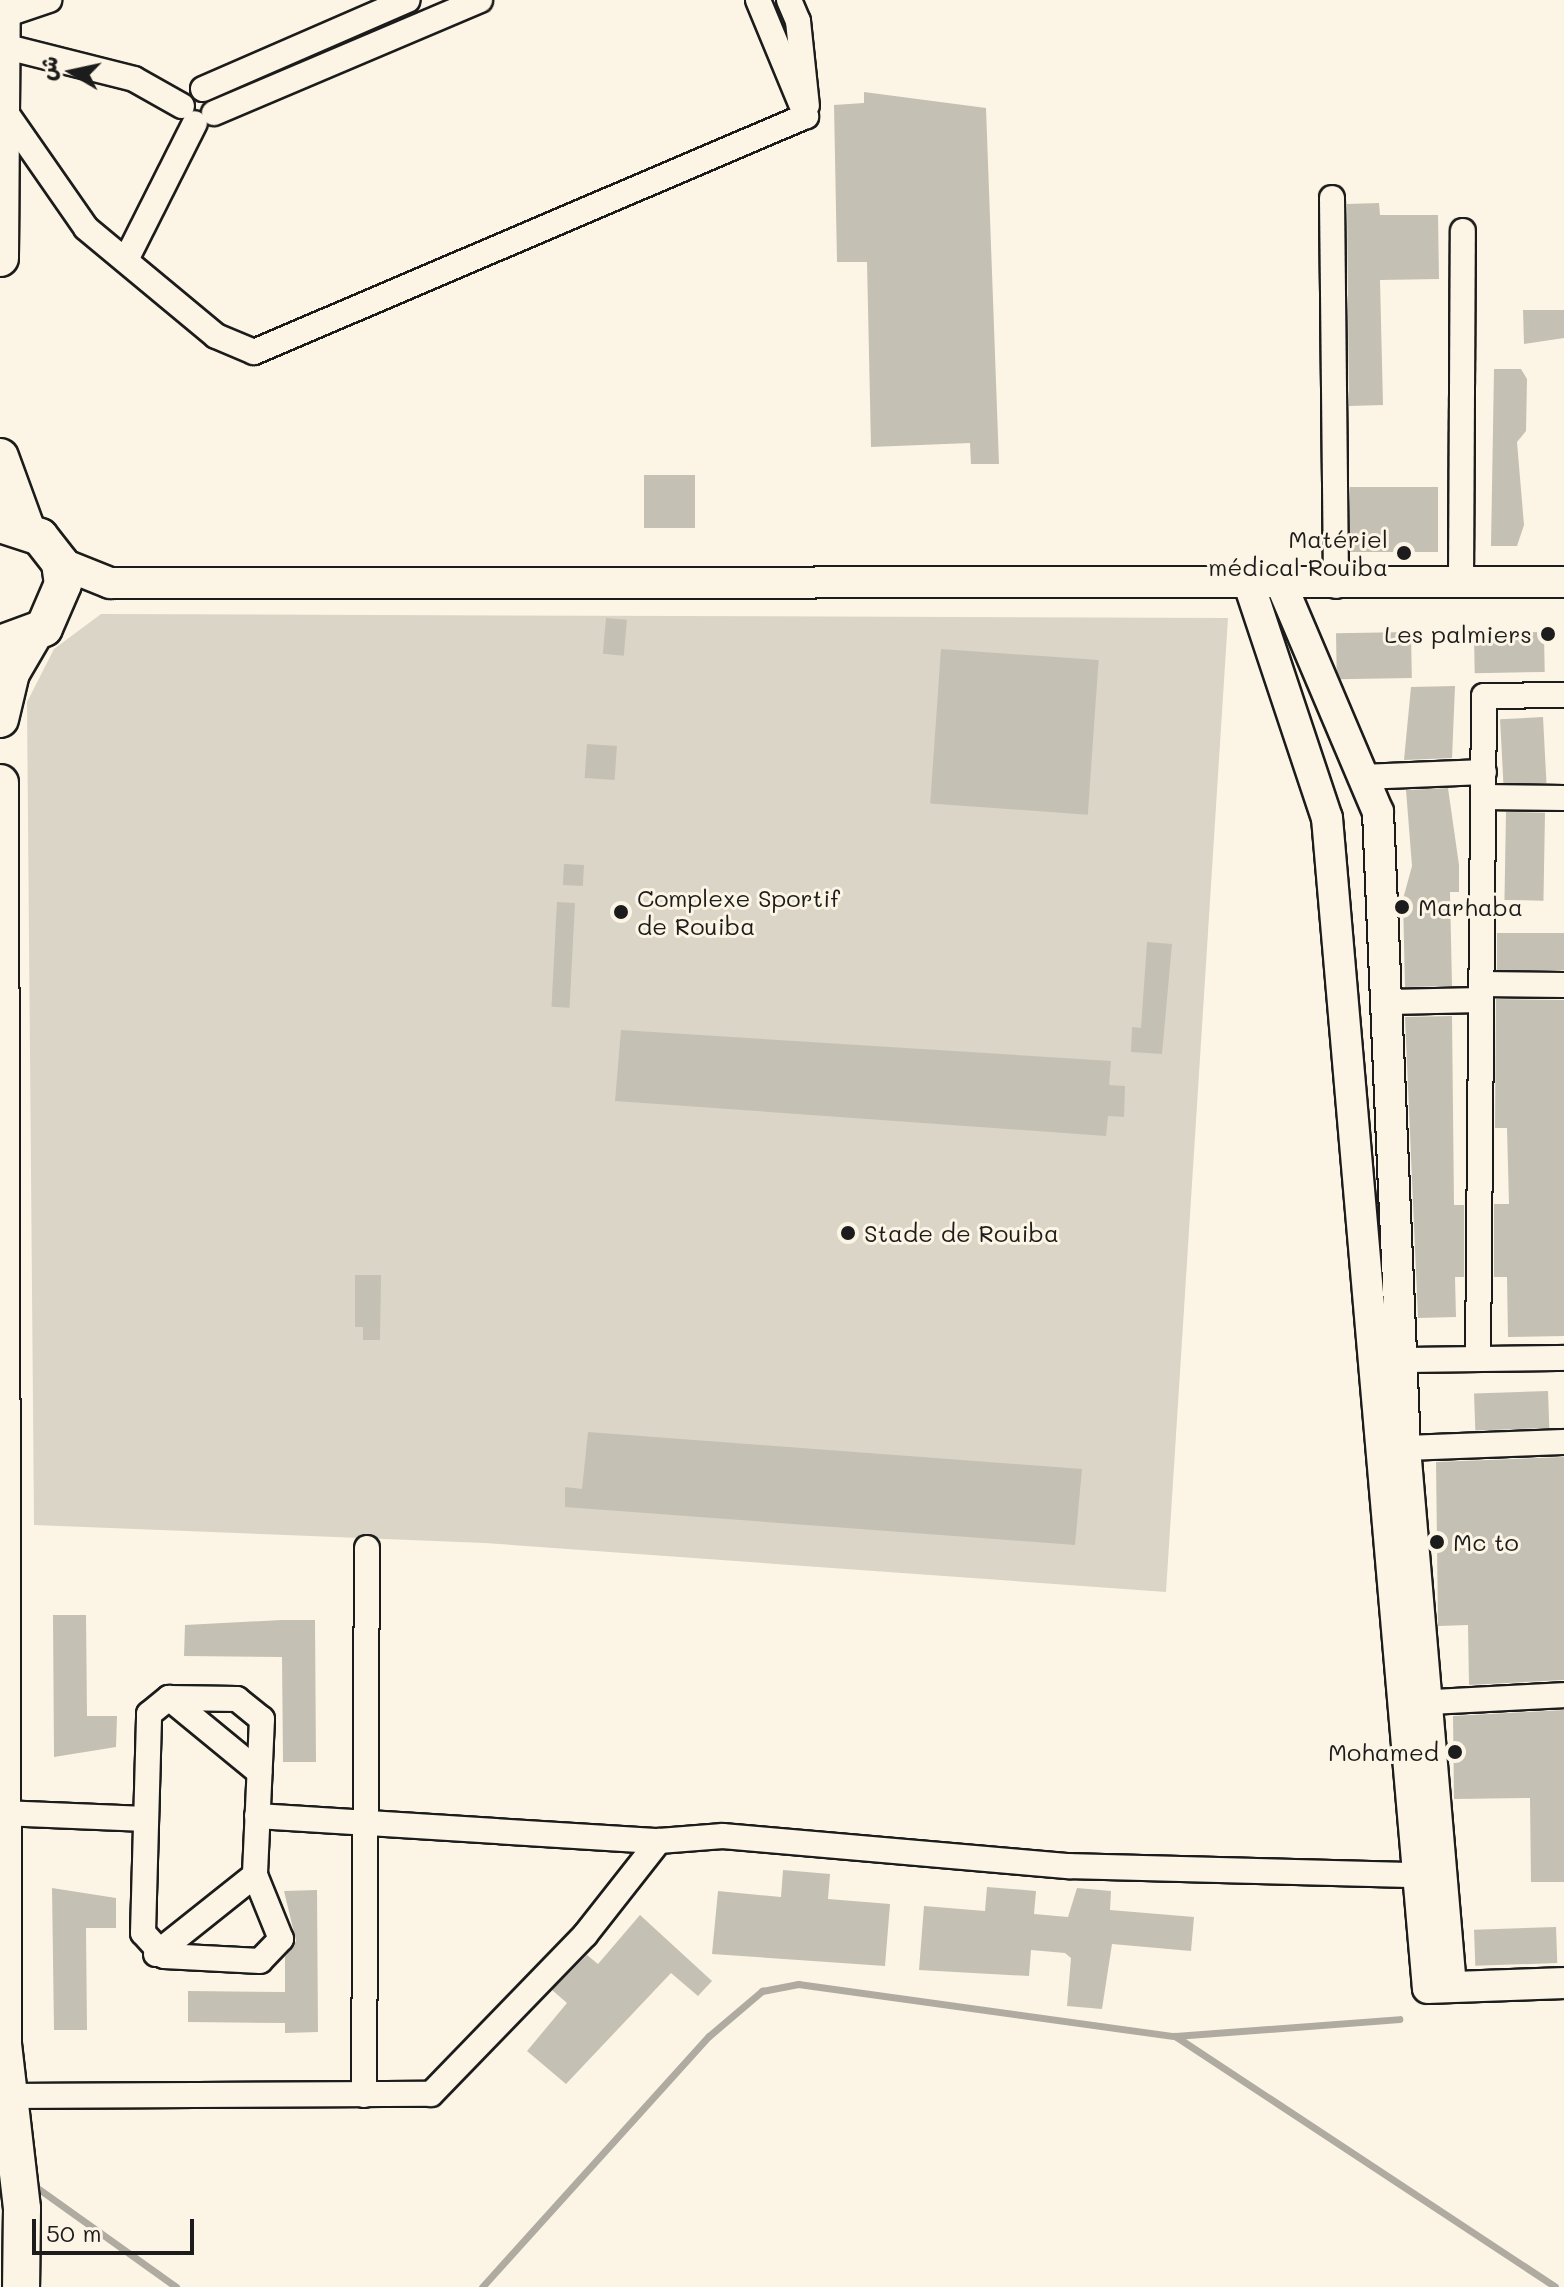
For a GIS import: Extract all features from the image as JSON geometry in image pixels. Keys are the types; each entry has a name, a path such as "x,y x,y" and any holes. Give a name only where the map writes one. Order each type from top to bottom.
{"main road":[{"path":"0,258 2,21"},
{"path":"0,457 13,526 60,563 60,604 16,640 0,719"},
{"path":"0,783 1,1813 4,2102 15,2261"}],"street":[{"path":"2,21 49,0"},
{"path":"126,260 197,114 214,99 203,89 408,0"},
{"path":"197,114 480,0"},
{"path":"758,0 806,116"},
{"path":"789,0 798,21 806,116"},
{"path":"2,21 134,79 197,114"},
{"path":"2,107 46,179 126,260 216,336 254,352 806,116"},
{"path":"1332,198 1336,586"},
{"path":"1461,582 1463,231"},
{"path":"60,563 110,583 1250,587 1564,582"},
{"path":"60,604 110,583"},
{"path":"1282,586 1378,812 1389,1002 1387,1363 1405,1448 1432,1702 1451,1987"},
{"path":"1250,587 1327,818 1387,1363 1416,1875 1428,1988 1564,1983"},
{"path":"1478,1358 1484,696 1564,695"},
{"path":"1362,777 1484,772"},
{"path":"1483,797 1564,798"},
{"path":"1389,1002 1564,985"},
{"path":"1387,1363 1478,1358 1564,1358"},
{"path":"1405,1448 1564,1442"},
{"path":"364,2095 367,1548"},
{"path":"1432,1702 1564,1695"},
{"path":"169,1698 259,1772"},
{"path":"169,1698 237,1699 257,1709 259,1772 255,1875 282,1929 270,1956 250,1962 156,1954 143,1933 149,1714 169,1698"},
{"path":"1,1813 146,1819"},
{"path":"257,1816 365,1820 659,1841 723,1836 1069,1866 1416,1875"},
{"path":"4,2102 431,2094 585,1935 659,1841"},
{"path":"156,1954 255,1875"}],"shaded area":[{"name":"Complexe Sportif de Rouiba","path":"101,614 1228,618 1166,1592 485,1543 34,1525 27,702 54,649"}],"building":[{"path":"864,92 986,108 999,464 971,464 970,443 871,447 867,262 837,262 834,105 864,103"},
{"path":"1379,203 1380,215 1438,215 1439,279 1380,280 1383,405 1349,406 1347,204"},
{"path":"1523,310 1564,310 1564,338 1524,344"},
{"path":"1494,369 1521,369 1527,379 1526,431 1517,442 1524,525 1517,546 1491,546"},
{"path":"644,475 695,475 695,528 644,528"},
{"path":"1350,487 1438,487 1438,552 1350,552"},
{"path":"606,618 627,620 624,656 603,654"},
{"path":"1411,632 1412,678 1337,679 1336,633"},
{"path":"1544,632 1545,672 1475,673 1474,633"},
{"path":"941,649 1099,660 1088,815 930,804"},
{"path":"1455,686 1452,758 1404,760 1411,687"},
{"path":"1543,717 1546,783 1504,785 1500,719"},
{"path":"587,744 617,746 615,780 585,778"},
{"path":"1448,788 1459,865 1459,892 1450,892 1452,986 1405,987 1403,899 1412,866 1406,790"},
{"path":"1506,812 1545,813 1543,901 1504,900"},
{"path":"564,864 584,865 583,886 563,885"},
{"path":"557,902 575,903 569,1008 552,1007"},
{"path":"1497,933 1564,933 1564,970 1497,970"},
{"path":"1147,942 1172,944 1162,1054 1131,1052 1132,1027 1141,1028"},
{"path":"1496,999 1564,1000 1564,1336 1508,1337 1507,1277 1494,1277 1494,1204 1509,1204 1507,1128 1495,1128"},
{"path":"1452,1016 1454,1205 1464,1205 1464,1277 1455,1277 1456,1317 1418,1318 1405,1017"},
{"path":"621,1030 1111,1061 1109,1085 1125,1086 1124,1117 1108,1116 1106,1136 615,1101"},
{"path":"355,1275 381,1275 380,1340 363,1340 363,1327 355,1327"},
{"path":"1548,1391 1549,1428 1475,1431 1474,1394"},
{"path":"588,1432 1082,1469 1075,1545 565,1507 565,1487 582,1489"},
{"path":"1564,1457 1564,1680 1469,1685 1468,1625 1438,1626 1436,1462"},
{"path":"53,1615 86,1615 87,1716 117,1716 116,1747 54,1757"},
{"path":"315,1620 316,1762 283,1762 282,1657 184,1656 185,1625"},
{"path":"1564,1710 1564,1882 1531,1882 1530,1798 1454,1799 1453,1716"},
{"path":"783,1870 830,1874 828,1899 890,1904 885,1966 712,1954 718,1891 781,1897"},
{"path":"987,1887 1036,1891 1034,1914 1068,1917 1077,1888 1111,1891 1110,1910 1194,1917 1191,1951 1112,1944 1102,2009 1067,2006 1071,1958 1065,1953 1031,1950 1029,1976 919,1970 924,1906 985,1911"},
{"path":"52,1888 116,1898 116,1928 86,1928 87,2030 54,2030"},
{"path":"317,1890 318,2032 285,2033 285,2023 188,2022 188,1991 285,1992 285,1957 296,1941 284,1891"},
{"path":"640,1915 712,1981 698,1996 671,1973 566,2084 527,2051 567,2003 552,1990 587,1955 598,1964"},
{"path":"1556,1927 1557,1963 1475,1966 1474,1930"}],"waterway":[{"path":"482,2287 709,2036 762,1991 798,1984 1175,2036 1555,2287"},
{"path":"1175,2036 1399,2019"},
{"path":"36,2187 176,2287"}],"place":[{"name":"Matériel médical Rouiba","path":"1404,553"},
{"name":"Les palmiers","path":"1548,634"},
{"name":"Marhaba","path":"1402,907"},
{"name":"Complexe Sportif de Rouiba","path":"621,912"},
{"name":"Stade de Rouiba","path":"848,1233"},
{"name":"Mc to","path":"1437,1542"},
{"name":"Mohamed","path":"1455,1752"}]}
